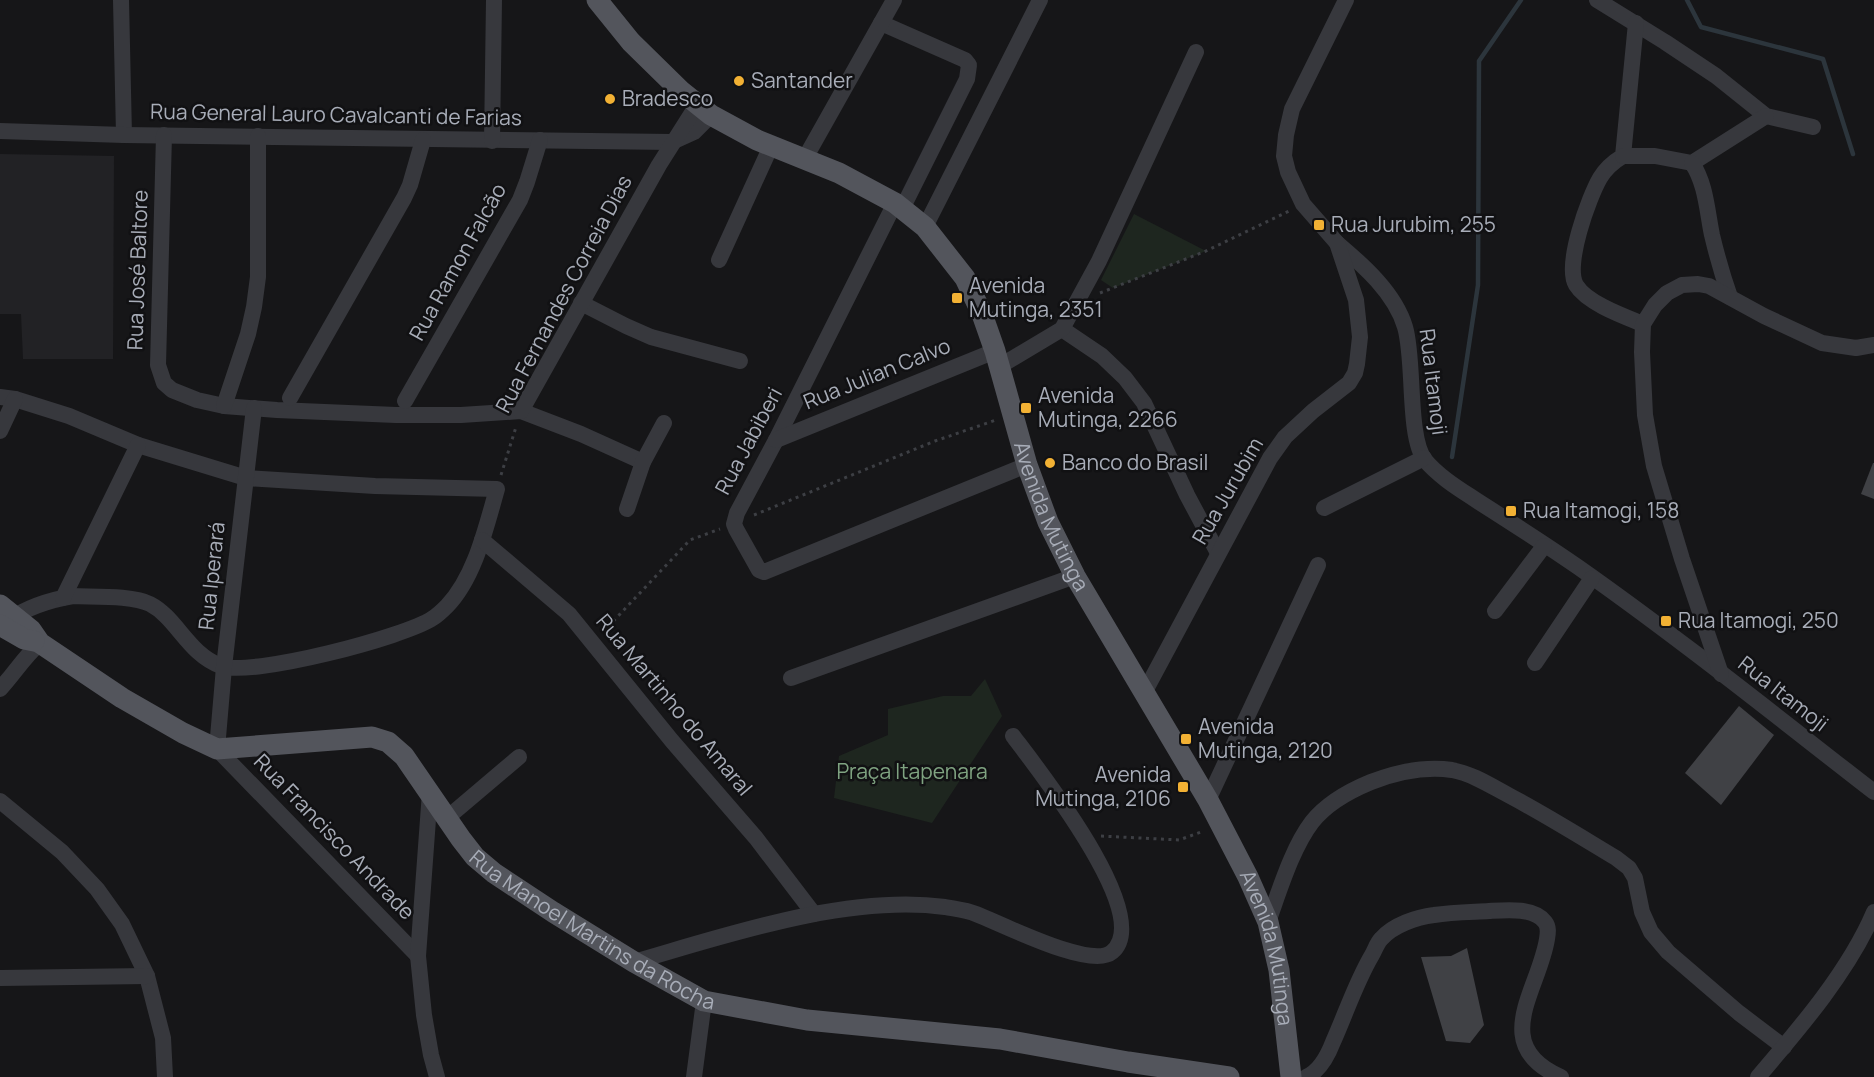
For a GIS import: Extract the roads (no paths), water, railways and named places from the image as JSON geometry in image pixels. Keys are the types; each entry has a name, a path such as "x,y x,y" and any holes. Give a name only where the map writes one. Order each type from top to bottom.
{"main road":[{"name":"Avenida Mutinga","path":"597,0 631,42 704,110 771,146 838,173 899,206 925,228 965,279 982,314 998,358 1027,465 1048,522 1075,576 1208,800 1248,877 1268,922 1279,970 1291,1077"},
{"name":"Rua Manoel Martins da Rocha","path":"4,618 31,630 40,643 122,698 183,733 217,749 381,738 404,756 475,857 494,873 634,962 704,1001 807,1020 1000,1039 1229,1077"}],"street":[{"path":"121,0 124,135"},
{"path":"492,141 494,0"},
{"path":"804,160 894,0"},
{"path":"925,228 1040,0"},
{"name":"Rua Jurubim","path":"1144,693 1270,458 1285,437 1349,383 1358,364 1360,337 1356,300 1337,243 1303,204 1288,172 1284,156 1292,109 1346,0"},
{"path":"1597,0 1716,76 1766,116 1813,127"},
{"name":"Rua Jabiberi","path":"881,23 965,60 969,65 967,79 737,513 734,524 759,570 764,572 1027,465"},
{"path":"1623,156 1636,23"},
{"path":"1196,52 1099,261 1062,330 1102,356 1125,378 1144,403 1187,495 1218,553"},
{"path":"672,142 694,132 704,110"},
{"path":"1692,164 1766,116"},
{"name":"Rua General Lauro Cavalcanti de Farias","path":"0,131 423,140 672,142"},
{"name":"Rua José Baltore","path":"164,135 158,365 164,383 172,390 197,400 225,406 254,408 396,416 521,411"},
{"path":"225,406 248,334 258,277 258,136"},
{"path":"290,398 404,198 423,140"},
{"name":"Rua Ramon Falcão","path":"405,401 520,200 528,182 540,140"},
{"name":"Rua Fernandes Correia Dias","path":"521,411 672,142"},
{"path":"719,260 771,146"},
{"path":"1643,324 1588,297 1574,283 1572,275 1579,232 1587,207 1600,179 1611,164 1623,156 1655,156 1692,164 1703,186 1720,268 1730,297"},
{"name":"Rua Itamoji","path":"1337,243 1366,268 1387,293 1404,325 1411,354 1415,424 1419,448 1424,458 1444,477 1592,578 1874,792"},
{"path":"1721,674 1682,559 1654,466 1645,415 1643,324 1655,305 1667,293 1682,285 1698,284 1709,286 1764,316 1822,343 1856,348 1874,345"},
{"path":"582,303 651,337 740,361"},
{"name":"Rua Julian Calvo","path":"776,440 998,358 1062,330"},
{"path":"0,431 7,398 69,416 138,445 246,478 375,486 497,489 482,540 459,591 447,606 432,618 414,627 338,651 274,663 224,667 207,660 157,608 135,599 73,596 39,604 4,618"},
{"name":"Rua Iperará","path":"217,749 224,667 254,408"},
{"path":"521,411 581,434 643,462"},
{"path":"627,509 643,462 664,423"},
{"path":"63,598 138,445"},
{"path":"1324,508 1424,458"},
{"name":"Rua Martinho do Amaral","path":"482,540 569,614 672,741 756,838 814,914"},
{"path":"1495,611 1544,546"},
{"path":"1208,800 1318,565"},
{"path":"791,678 1075,576"},
{"path":"1534,663 1592,578"},
{"path":"0,689 16,672 26,655 40,643"},
{"path":"634,962 725,935 814,914 866,907 909,905 944,907 973,912 1053,947 1088,955 1106,956 1120,942 1122,930 1113,890 1084,835 1013,736"},
{"name":"Rua Francisco Andrade","path":"217,749 418,956"},
{"path":"447,818 519,757"},
{"path":"1268,922 1291,861 1312,823 1332,802 1356,788 1388,775 1424,768 1452,770 1477,778 1518,800 1629,868 1635,878 1642,912 1651,932 1668,952 1739,1013 1784,1047"},
{"path":"430,792 418,956 424,1015 437,1077"},
{"path":"0,801 62,852 98,889 122,924 147,976 176,1077"},
{"path":"1306,1077 1313,1074 1327,1056 1365,966 1381,938 1392,929 1405,923 1432,915 1498,910 1536,914 1547,926 1545,948 1524,1009 1522,1027 1532,1058 1543,1069 1561,1077"},
{"path":"1758,1077 1784,1047 1842,970 1865,933 1874,912"},
{"path":"0,978 147,976"},
{"path":"694,1077 704,1001"},
{"path":"163,1038 165,1077"}],"waterway":[{"path":"1452,457 1478,285 1479,61 1521,0"},
{"path":"1687,0 1701,27 1823,59 1853,154"}],"place":[{"name":"Santander","path":"739,81"},
{"name":"Bradesco","path":"610,99"},
{"name":"Rua Jurubim, 255","path":"1319,225"},
{"name":"Avenida Mutinga, 2351","path":"957,298"},
{"name":"Avenida Mutinga, 2266","path":"1026,408"},
{"name":"Banco do Brasil","path":"1050,463"},
{"name":"Rua Itamogi, 158","path":"1511,511"},
{"name":"Rua Itamogi, 250","path":"1666,621"},
{"name":"Avenida Mutinga, 2120","path":"1186,739"},
{"name":"Avenida Mutinga, 2106","path":"1183,787"}],"park label":[{"name":"Praça Itapenara","path":"912,772"}]}
